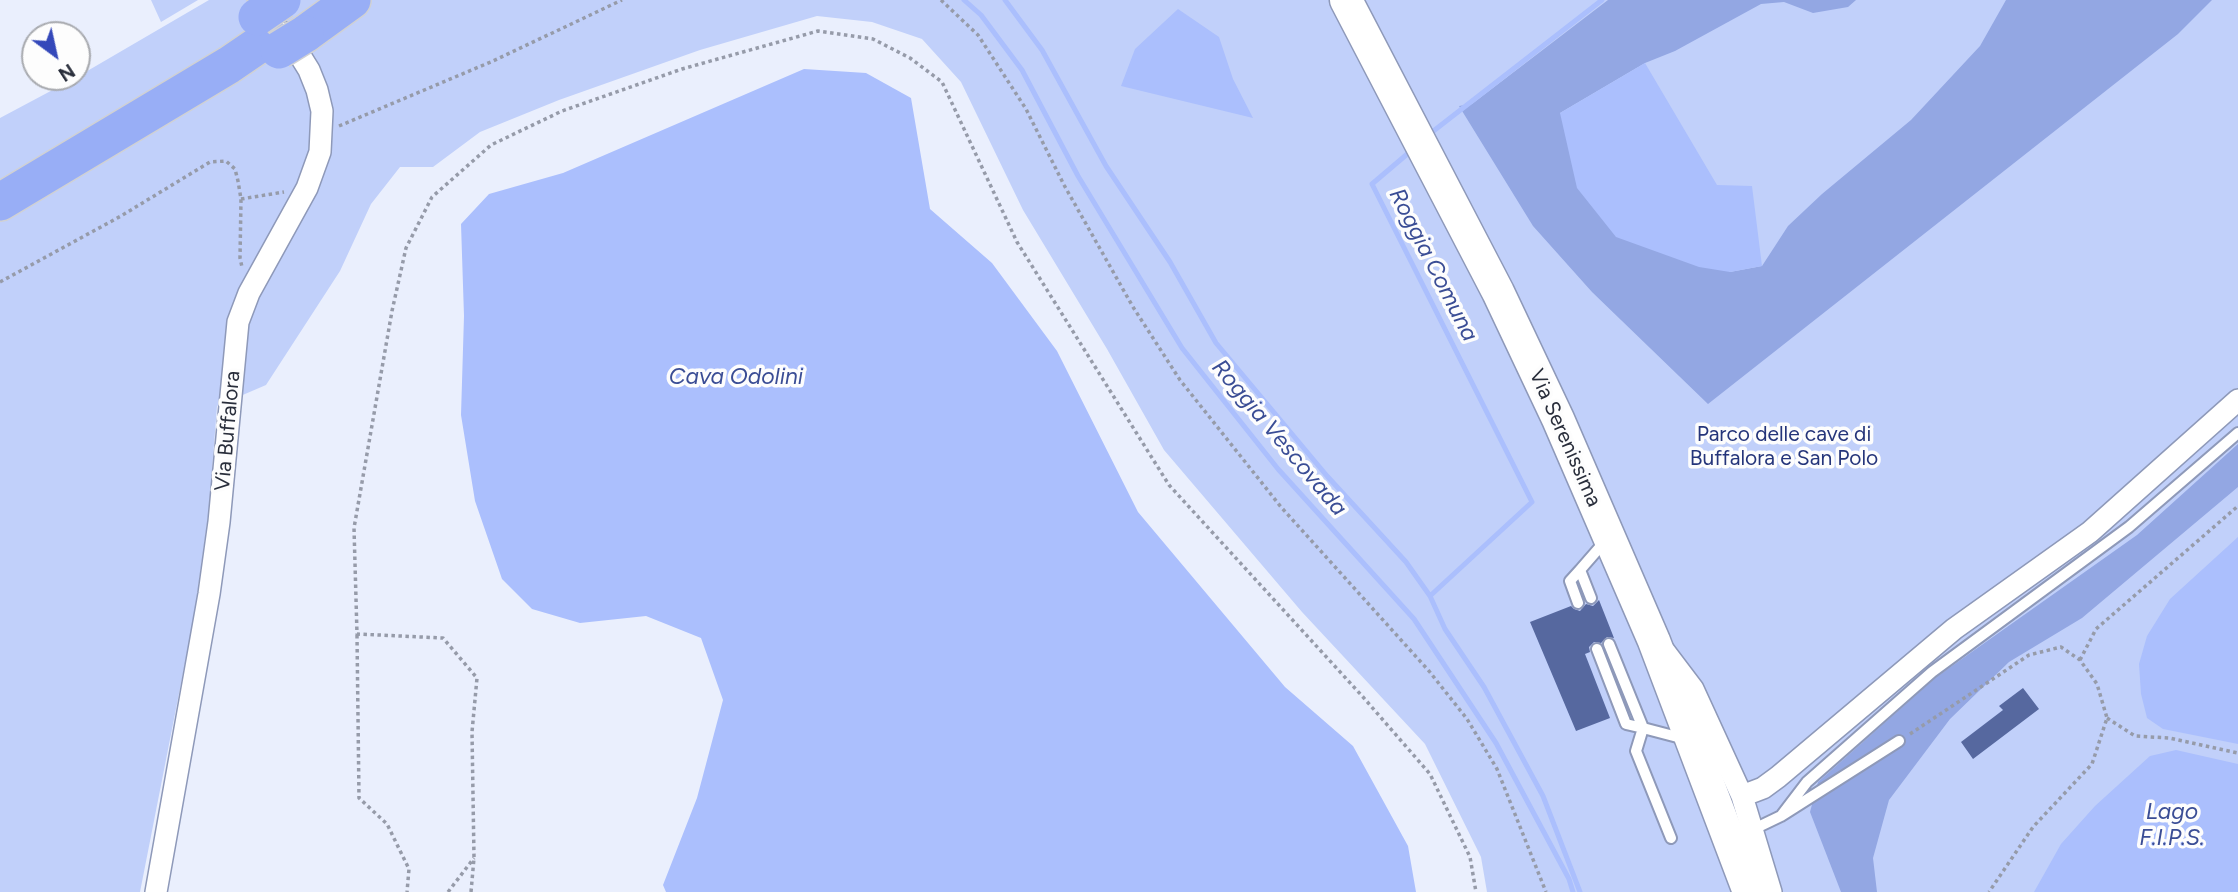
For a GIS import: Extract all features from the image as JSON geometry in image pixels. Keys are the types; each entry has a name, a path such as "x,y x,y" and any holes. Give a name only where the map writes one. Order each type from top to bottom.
{"highway":[{"path":"0,174 192,59 284,20 352,0"},
{"path":"0,202 229,65 284,20"}],"main road":[{"name":"Via Serenissima","path":"1346,0 1497,292 1558,419 1654,640 1748,892"}],"street":[{"name":"Via Buffalora","path":"156,892 209,594 219,522 238,322 248,293 307,188 320,152 323,133 320,101 309,70 284,20"},
{"path":"1742,796 1763,788 1778,777 1954,629 2090,532 2238,400"},
{"path":"1654,640 1693,688 1742,796 1772,892"}],"lane":[{"path":"1781,816 1807,782 1932,672 2129,527 2238,433"},
{"path":"1578,603 1570,581 1609,537"},
{"path":"1580,569 1591,598"},
{"path":"1609,644 1643,728 1636,751 1671,838"},
{"path":"1597,649 1626,724 1692,741"},
{"path":"1754,829 1781,816 1899,741"}],"path":[{"path":"323,133 493,61 622,0"},
{"path":"941,0 978,35 1026,109 1133,307 1180,380 1281,507 1429,671 1467,719 1497,769 1546,892"},
{"path":"407,892 409,869 387,824 359,798 354,528 406,248 432,197 491,145 562,111 682,69 818,31 873,39 910,58 942,82 1017,242 1168,485 1363,696 1430,774 1470,857 1476,892"},
{"path":"0,282 121,216 209,162 226,161 234,169 241,199 240,258 248,293"},
{"path":"241,199 307,188"},
{"path":"2080,660 2096,629 2238,506"},
{"path":"357,634 443,638 477,678 472,732 474,858 471,892"},
{"path":"1899,741 2029,656 2061,647 2080,660 2096,684 2107,718 2092,764 2032,827 1989,892"},
{"path":"2107,718 2135,736 2169,738 2238,753"},
{"path":"447,892 474,858"}],"green space":[{"path":"151,0 198,0 161,22"},
{"name":"Parco delle cave di Buffalora e San Polo","path":"209,0 2238,0 2238,892 1487,892 1481,857 1425,744 1302,612 1164,450 1023,210 961,82 922,39 872,22 817,16 700,50 559,100 480,132 433,167 400,167 371,204 340,271 266,385 217,406 209,509 194,617 140,892 0,892 0,118 51,91 91,91 91,69"}],"shaded area":[{"path":"1608,0 1856,0 1848,7 1813,13 1784,2 1761,4 1675,51 1645,63 1560,113 1730,272 1762,266 1788,226 1911,120 1980,46 2006,0 2212,0 2178,34 1708,404 1592,292 1533,226 1459,106 1472,104"},
{"path":"2238,444 2238,487 2082,618 2009,662 1950,719 1889,800 1873,858 1877,892 1841,892 1810,812 1818,782 1935,678 2137,535"}],"water":[{"path":"1178,9 1219,37 1233,79 1253,118 1121,86 1135,49"},
{"path":"1645,63 1717,185 1752,186 1762,266 1730,272 1699,267 1616,237 1577,188 1560,113"},
{"name":"Cava Odolini","path":"804,69 866,73 911,98 930,209 992,263 1057,351 1138,512 1285,687 1353,746 1408,846 1416,892 666,892 663,885 697,798 723,700 701,638 646,616 580,623 532,609 502,579 475,501 461,415 464,316 461,224 489,194 563,173"},
{"name":"Lago F.I.P.S.","path":"2238,537 2238,744 2163,729 2147,718 2141,694 2139,664 2147,636 2170,599"},
{"name":"Lago F.I.P.S.","path":"2176,750 2238,764 2238,892 2034,892 2061,844 2095,806 2150,756"}],"building":[{"path":"1599,600 1614,638 1607,637 1601,643 1594,642 1589,647 1590,652 1585,654 1610,718 1576,731 1530,622 1571,606 1580,611 1586,604 1593,606"},
{"path":"2023,688 2039,709 1973,759 1961,742 2003,710 1999,706"}],"waterway":[{"name":"Roggia Vescovada","path":"964,0 981,15 1022,70 1078,176 1182,348 1278,469 1414,619 1496,743 1569,879 1573,892"},
{"name":"Roggia Comuna","path":"1005,0 1042,50 1106,166 1170,262 1216,343 1327,476 1406,562 1430,596 1445,629 1484,687 1543,796 1580,892"},
{"name":"Roggia Comuna","path":"1427,136 1602,0"},
{"name":"Roggia Comuna","path":"1412,150 1372,184 1532,502 1430,596"}]}
